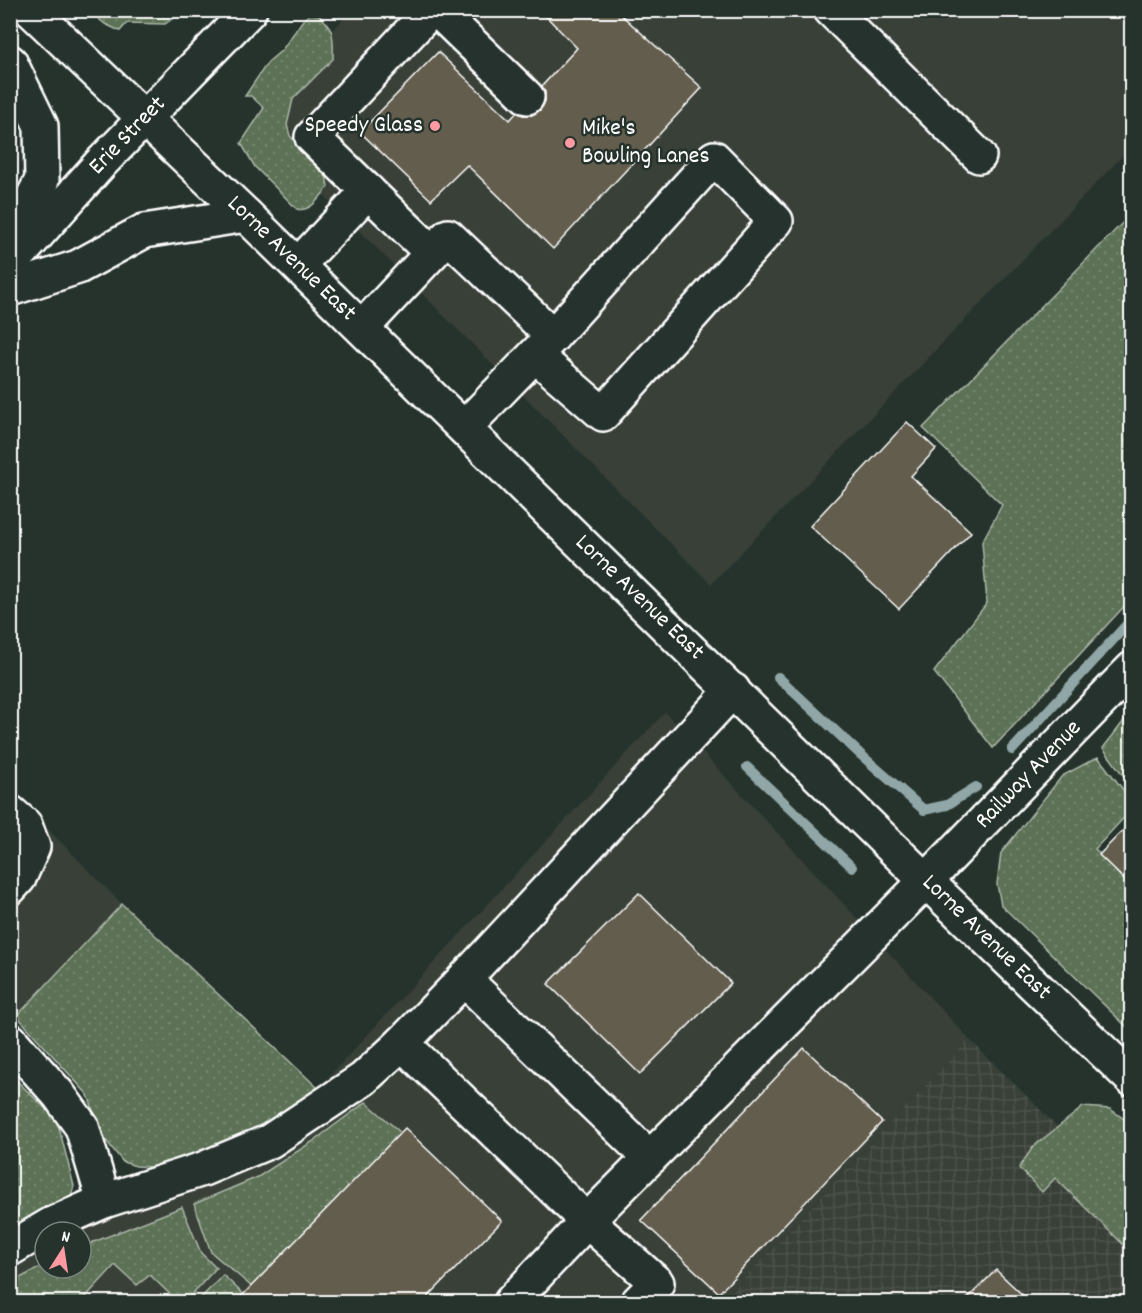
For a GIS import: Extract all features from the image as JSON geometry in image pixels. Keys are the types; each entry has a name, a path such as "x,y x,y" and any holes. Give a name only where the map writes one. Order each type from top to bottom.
{"main road":[{"name":"Lorne Avenue East","path":"31,10 298,265 1131,1079"},
{"name":"Erie Street","path":"10,265 101,163 250,10"},
{"path":"430,10 312,137 432,253"},
{"path":"437,10 527,97"},
{"path":"831,10 979,156"},
{"path":"10,62 41,126 42,170 42,180 10,241"},
{"path":"362,328 448,236 544,346 603,414 776,221 714,158 544,346 464,428"},
{"path":"298,265 368,191"},
{"path":"10,289 78,267 144,231 246,215"},
{"name":"Railway Avenue","path":"511,1302 587,1221 926,881 1131,669"},
{"path":"10,1249 52,1224 104,1201 203,1169 270,1141 363,1079 402,1043 464,979 733,690"},
{"path":"10,812 25,825 33,847 18,878 10,888"},
{"path":"464,979 650,1158"},
{"path":"10,1040 59,1095 82,1127 104,1201"},
{"path":"402,1043 587,1221 657,1283 638,1302"}],"shaded area":[{"path":"351,11 1131,11 1131,147 711,584 271,142 262,105"},
{"path":"665,712 969,1039 722,1302 11,1302 11,1232 33,1223 33,1280 93,1280 93,1220 40,1220 163,1168 313,1094"},
{"path":"10,791 122,904 11,1023 10,1023"},
{"path":"969,1039 1131,1200 1131,1302 722,1302"}],"green space":[{"path":"89,11 183,11 165,24 127,23 120,31 105,24"},
{"path":"313,11 329,26 333,43 333,59 293,99 287,125 290,136 326,175 328,187 315,203 302,210 297,209 255,167 241,143 264,108 251,96 245,96 268,62 282,50 303,20"},
{"path":"1131,214 1131,599 993,748 934,672 987,603 982,542 1002,505 923,428"},
{"path":"1131,712 1131,786 1103,748"},
{"path":"1098,757 1131,800 1131,810 1095,849 1131,888 1131,1031 1001,905 997,884 1001,853 1062,776"},
{"path":"122,904 318,1088 313,1094 273,1121 163,1168 136,1166 123,1162 101,1134 88,1095 17,1016"},
{"path":"10,1074 57,1120 74,1186 69,1204 10,1232"},
{"path":"366,1102 401,1133 252,1287 211,1252 194,1204 258,1177 312,1142"},
{"path":"1083,1107 1110,1109 1131,1124 1131,1252 1055,1178 1042,1192 1019,1168 1033,1147"},
{"path":"182,1207 201,1253 216,1268 185,1302 178,1302 150,1275 137,1285 115,1265 81,1302 11,1302 11,1287 14,1281 33,1271 33,1280 93,1280 93,1242"},
{"path":"223,1275 245,1296 239,1302 197,1302"}],"building":[{"name":"Mike's Bowling Lanes","path":"540,10 617,11 702,88 553,249 467,165 431,200 360,132 438,52 510,120 517,112 532,115 540,110 545,101 542,86 577,48"},
{"path":"907,422 936,449 911,476 971,532 899,609 810,526"},
{"path":"1131,822 1131,886 1099,855"},
{"path":"639,893 731,983 640,1074 548,984"},
{"path":"804,1048 882,1122 719,1293 641,1220"},
{"path":"405,1128 502,1221 423,1302 236,1302"},
{"path":"996,1270 1030,1302 964,1302"}],"waterway":[{"path":"1012,750 1132,619"},
{"path":"778,677 924,810 947,805 976,787"},
{"path":"747,767 852,867"}],"place":[{"name":"Speedy Glass","path":"435,126"},
{"name":"Mike's Bowling Lanes","path":"570,143"}]}
